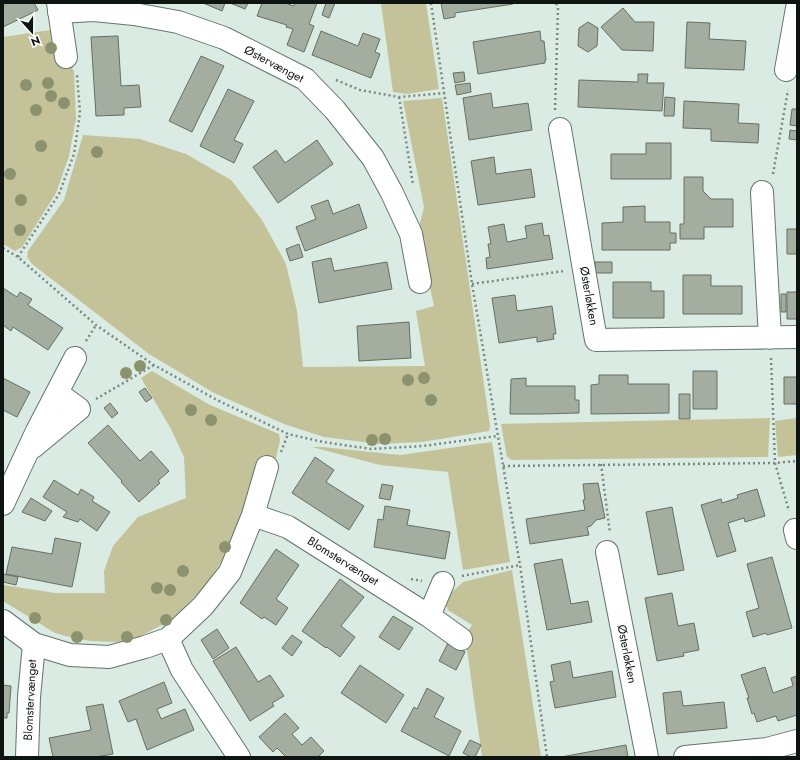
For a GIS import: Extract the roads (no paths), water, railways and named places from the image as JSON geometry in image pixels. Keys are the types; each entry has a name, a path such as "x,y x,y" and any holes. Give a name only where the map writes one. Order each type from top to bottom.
{"street":[{"name":"Østervænget","path":"66,57 59,8 134,14 178,22 224,38 305,79 335,110 373,158 392,193 411,234 420,282"},
{"path":"786,70 797,8"},
{"name":"Østerløkken","path":"560,129 596,340 797,337"},
{"path":"762,192 770,338"},
{"path":"3,504 26,453 75,358"},
{"path":"26,453 79,409 57,392"},
{"name":"Blomstervænget","path":"3,621 34,644 70,655 109,657 145,648 168,639 203,606 230,572 253,516 268,467"},
{"name":"Blomstervænget","path":"253,516 288,527 429,616 461,639"},
{"name":"Østerløkken","path":"607,552 647,757"},
{"path":"429,616 443,583"},
{"path":"168,639 182,670 238,757"},
{"name":"Blomstervænget","path":"27,757 29,697 34,644"},
{"path":"685,757 767,749 797,741"}]}
